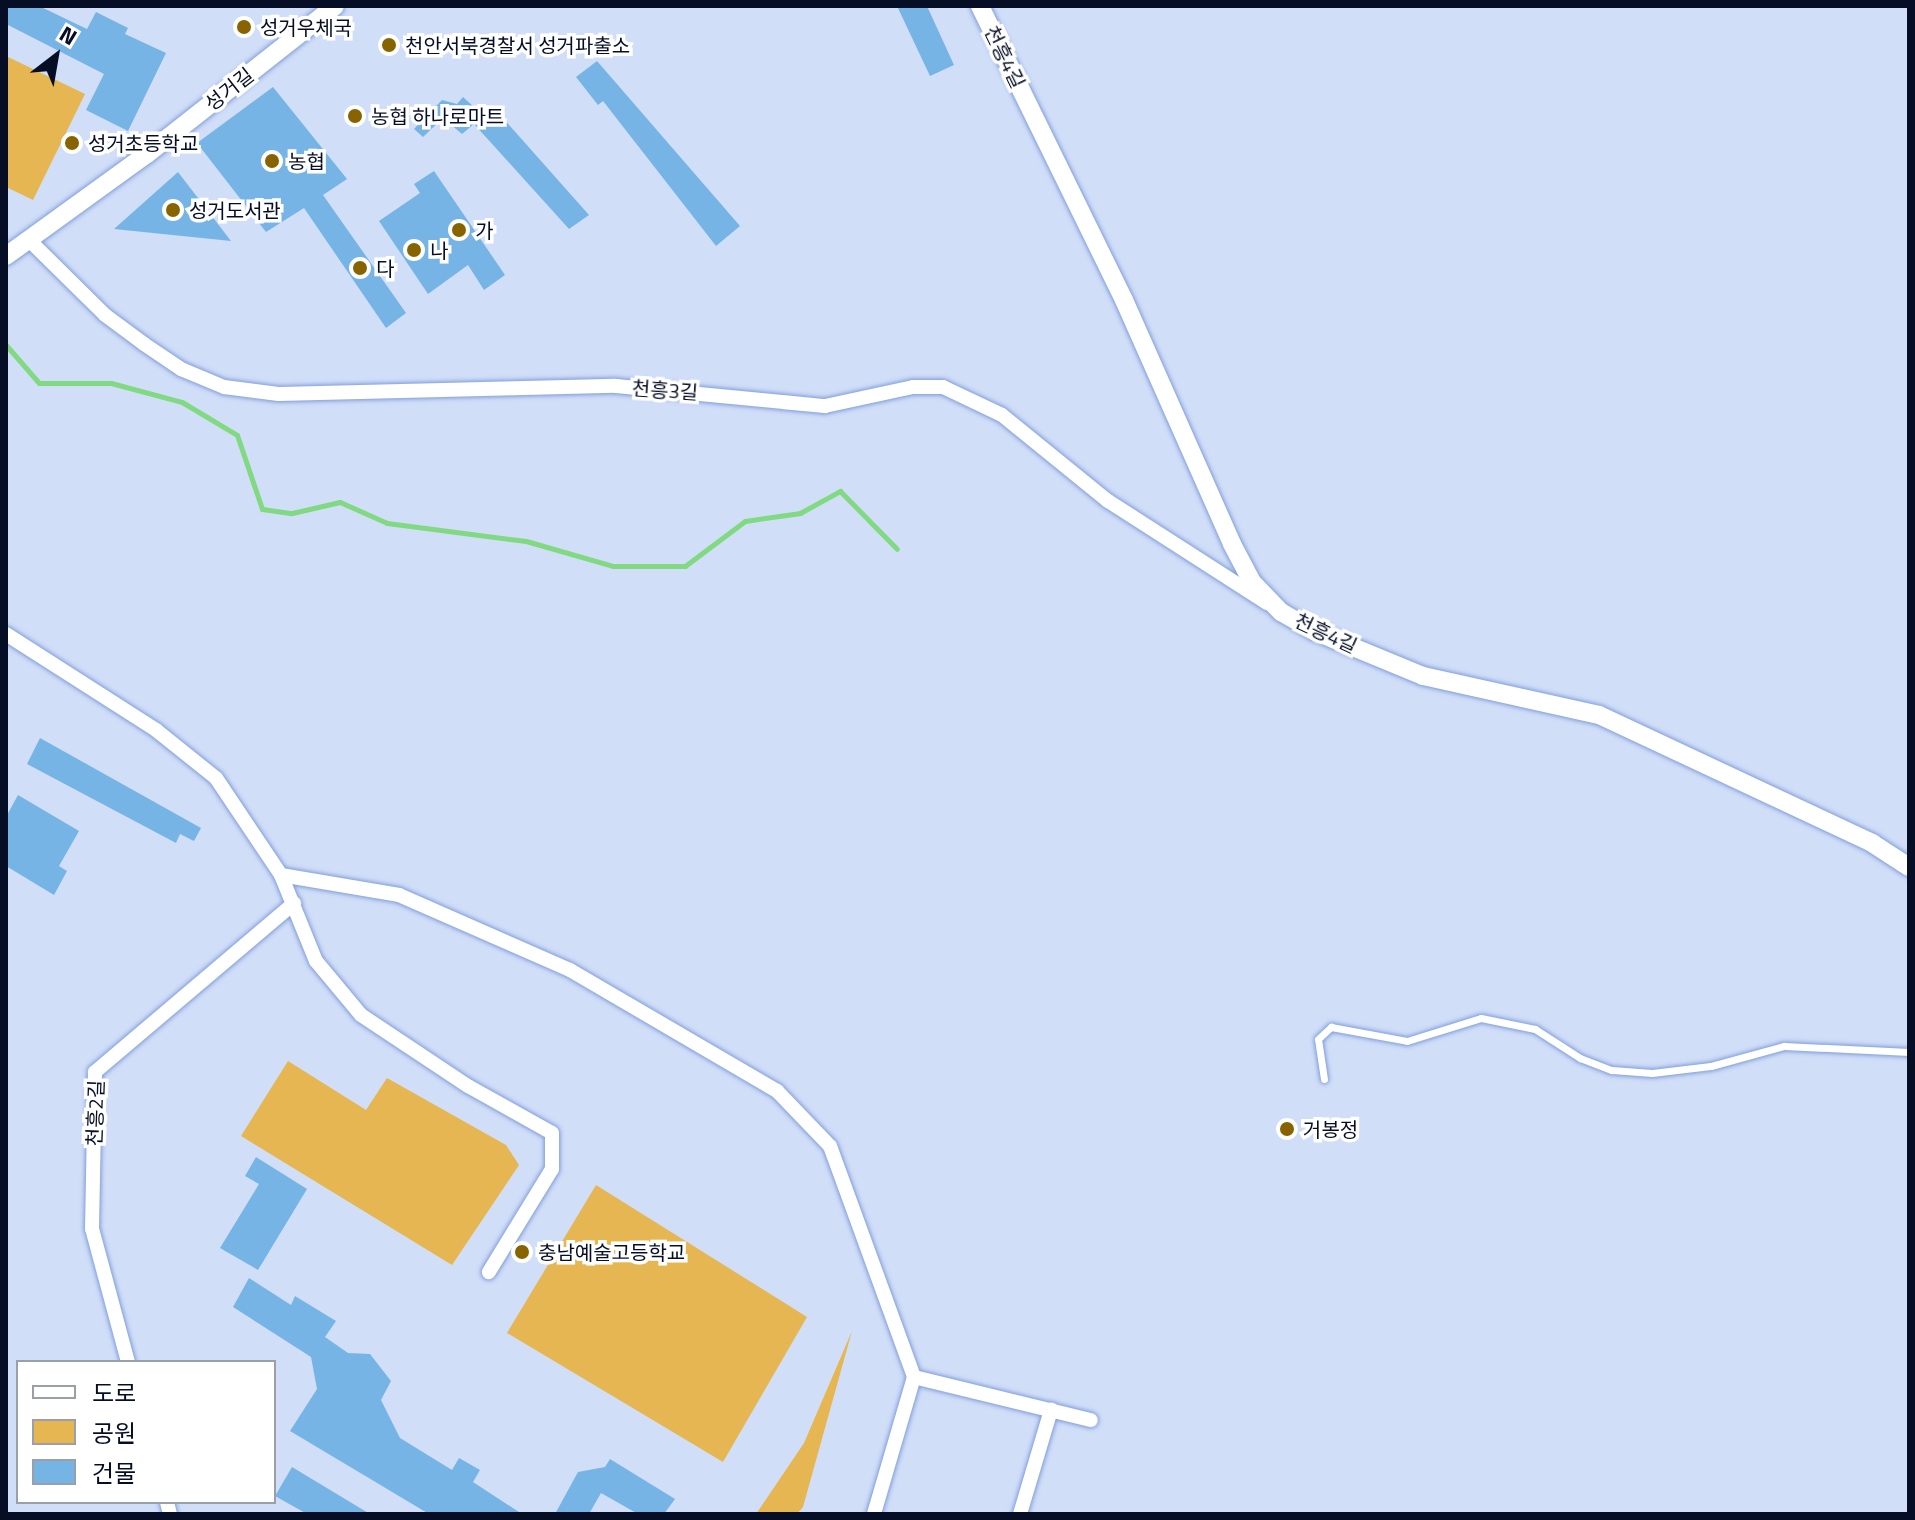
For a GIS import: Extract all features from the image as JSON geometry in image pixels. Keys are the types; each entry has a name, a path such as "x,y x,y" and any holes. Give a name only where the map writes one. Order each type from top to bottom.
{"street":[{"name":"성거길","path":"6,256 335,6"},
{"name":"천흥4길","path":"980,6 1124,300 1232,544 1252,582 1281,612 1314,631 1423,676 1599,715 1872,843 1909,867"},
{"name":"천흥3길","path":"29,240 105,315 181,369 224,387 279,394 616,386 825,406 913,387 943,387 1002,415 1108,501 1281,612"},
{"path":"6,634 156,730 216,778 281,875 316,961 361,1015 468,1086 552,1133 552,1169 489,1272"},
{"path":"281,875 399,895 570,970 777,1091 830,1146 914,1377 874,1514"},
{"name":"천흥2길","path":"127,1360 92,1229 95,1072 294,903"},
{"path":"914,1377 1091,1420"},
{"path":"1020,1514 1051,1410"}],"lane":[{"path":"1324,1079 1318,1039 1331,1027 1407,1041 1481,1018 1535,1029 1580,1058 1612,1070 1652,1073 1711,1066 1784,1046 1909,1052"}],"green space":[{"path":"6,56 85,94 33,200 6,187"},
{"path":"288,1061 366,1110 387,1078 506,1145 519,1165 452,1265 241,1136"},
{"path":"596,1185 807,1317 723,1462 507,1333"},
{"path":"852,1331 803,1507 797,1514 756,1514 804,1443"}],"building":[{"path":"6,6 39,6 87,29 96,12 128,28 125,34 166,53 128,131 86,110 104,74 6,24"},
{"path":"897,6 927,6 954,65 930,76"},
{"path":"597,61 740,226 716,246 603,101 598,105 576,77"},
{"name":"농협","path":"273,87 347,179 323,195 406,313 386,328 304,208 266,232 197,143"},
{"path":"463,97 484,116 494,108 589,215 569,229 474,124 462,134 443,118 423,137 414,129 442,100 457,104"},
{"path":"434,171 505,275 484,290 468,265 428,294 379,221 420,193 414,184"},
{"path":"178,172 231,241 114,229"},
{"path":"40,738 201,828 194,841 180,834 176,843 27,764"},
{"path":"18,795 79,831 59,866 67,871 54,895 6,866 6,817"},
{"path":"256,1157 307,1189 258,1270 220,1248 259,1184 245,1176"},
{"path":"249,1278 291,1305 295,1296 336,1321 325,1337 348,1353 370,1354 391,1381 381,1400 400,1438 452,1470 459,1458 480,1470 473,1482 522,1514 429,1514 290,1431 317,1389 311,1357 233,1307"},
{"path":"610,1459 675,1499 664,1514 638,1514 601,1493 589,1514 555,1514 578,1472 605,1467"},
{"path":"292,1467 370,1514 307,1514 276,1494"}],"waterway":[{"path":"6,345 39,383 111,383 182,402 237,435 262,509 292,513 340,502 387,523 526,541 613,566 685,566 745,521 800,513 840,491 897,549"}],"place":[{"name":"성거우체국","path":"244,27"},
{"name":"천안서북경찰서 성거파출소","path":"389,45"},
{"name":"농협 하나로마트","path":"355,116"},
{"name":"성거초등학교","path":"72,143"},
{"name":"농협","path":"272,161"},
{"name":"성거도서관","path":"173,210"},
{"name":"가","path":"459,230"},
{"name":"나","path":"414,250"},
{"name":"다","path":"360,268"},
{"name":"거봉정","path":"1287,1129"},
{"name":"충남예술고등학교","path":"522,1252"}]}
